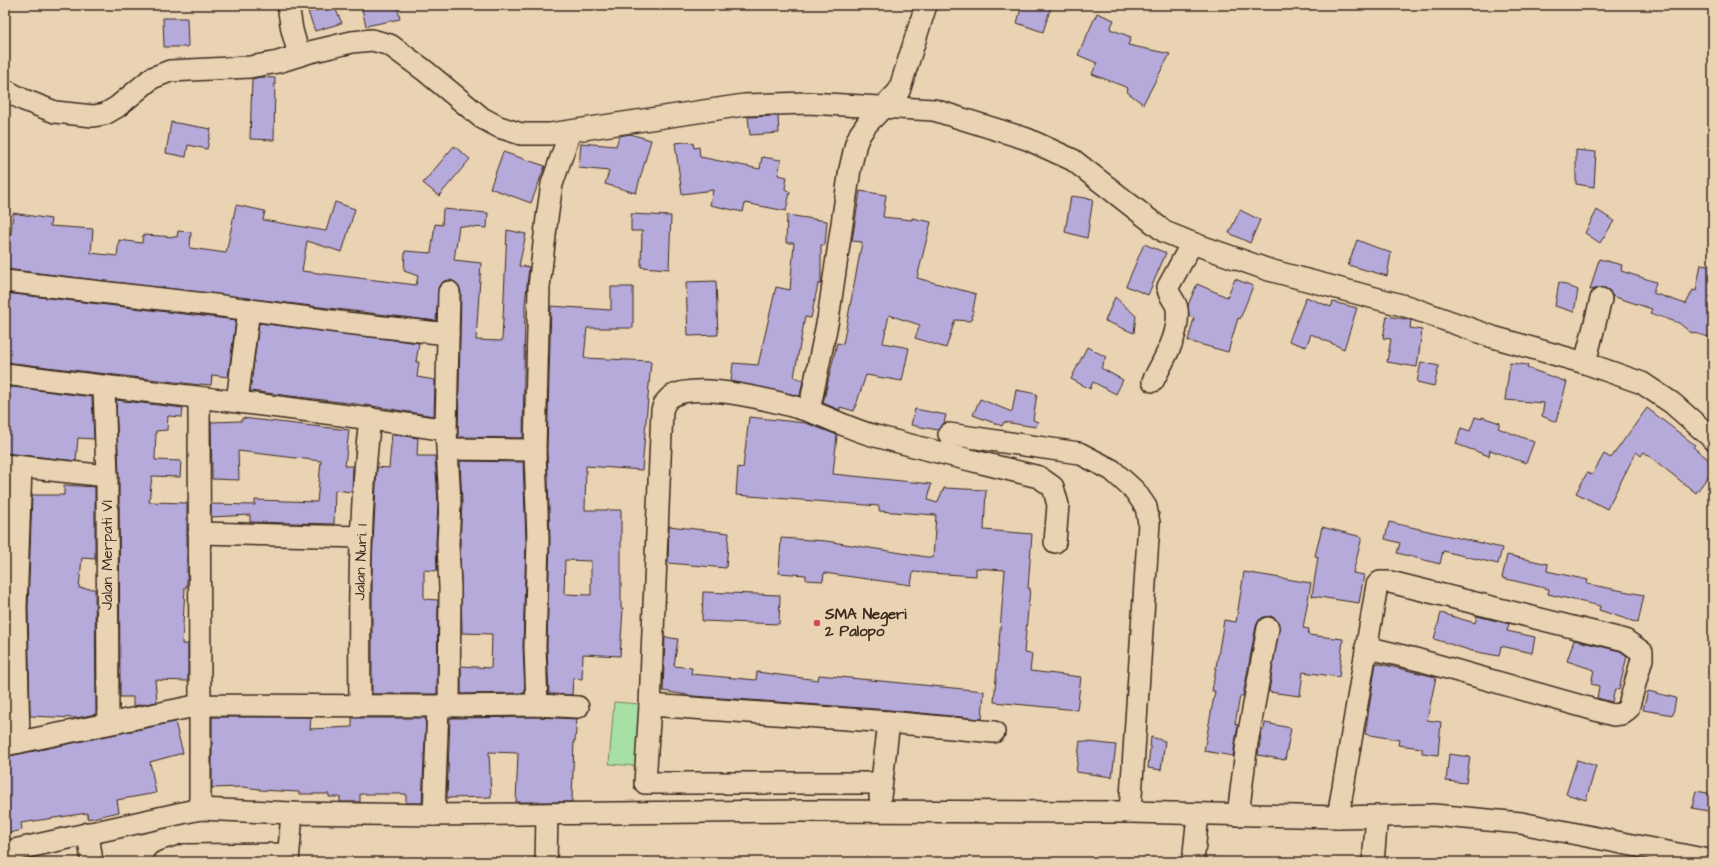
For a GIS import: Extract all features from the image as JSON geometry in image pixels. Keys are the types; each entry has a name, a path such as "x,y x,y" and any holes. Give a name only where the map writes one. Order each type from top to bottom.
{"street":[{"path":"288,5 292,30 299,55"},
{"path":"809,411 828,319 849,176 856,143 860,134 899,91 926,5"},
{"path":"5,90 24,100 55,112 93,116 105,114 117,107 152,78 170,71 250,67 278,62 299,55 366,40 377,41 390,45 424,70 482,118 499,127 521,134 536,135 570,132 744,105 808,103 885,106 934,110 1027,139 1074,160 1165,232 1269,270 1410,307 1493,337 1585,361 1648,387 1672,403 1713,438"},
{"path":"537,705 535,647 538,540 535,450 539,287 552,184 570,132"},
{"path":"1153,381 1174,339 1177,329 1177,306 1168,292 1168,287 1192,243"},
{"path":"5,281 249,310 352,324 448,334"},
{"path":"434,815 444,706 450,588 448,544 450,503 447,440 449,292"},
{"path":"1585,361 1601,300"},
{"path":"237,401 249,310"},
{"path":"5,374 370,418 447,440 535,450"},
{"name":"Jalan Merpati VI","path":"104,387 107,476 108,723"},
{"path":"644,812 650,705 662,410 665,401 672,396 685,391 710,390 772,401 809,411 870,434 1039,477 1053,487 1058,505 1056,542"},
{"path":"199,398 200,809"},
{"name":"Jalan Nuri. I","path":"360,706 359,635 364,466 370,418"},
{"path":"949,434 1079,453 1112,470 1135,491 1146,507 1149,523 1130,812"},
{"path":"107,476 13,466 16,608 12,744 200,705 537,705 578,707"},
{"path":"199,533 362,537"},
{"path":"1338,817 1366,647 1377,585 1384,581 1496,606 1536,618 1625,640 1642,652 1642,659 1628,709 1621,714 1613,715 1418,660 1366,647"},
{"path":"1238,816 1247,743 1268,628"},
{"path":"650,705 889,722 994,732"},
{"path":"878,811 889,722"},
{"path":"645,783 882,784"},
{"path":"5,852 200,809 292,813 434,815 547,815 644,812 1130,812 1238,816 1338,817 1433,815 1521,823 1713,861"},
{"path":"163,862 184,858 288,858 292,813"},
{"path":"546,862 547,815"},
{"path":"1193,862 1198,815"},
{"path":"1373,862 1377,816"},
{"path":"88,833 92,862"}],"green space":[{"path":"614,702 641,704 637,766 609,764"}],"building":[{"path":"361,5 397,5 400,19 366,26"},
{"path":"1022,5 1044,5 1051,7 1043,32 1017,23"},
{"path":"334,6 342,23 315,31 308,12"},
{"path":"1097,13 1114,20 1110,29 1131,37 1128,45 1170,54 1143,104 1127,92 1128,88 1092,74 1097,63 1078,55"},
{"path":"163,18 187,18 188,47 164,47"},
{"path":"260,77 275,78 274,140 250,139 252,79"},
{"path":"778,116 779,133 750,135 748,117"},
{"path":"171,122 211,129 207,149 188,145 186,157 166,153"},
{"path":"630,134 651,140 636,193 605,184 609,171 579,168 581,143 616,146 619,136"},
{"path":"675,143 693,143 694,148 699,147 700,157 760,169 762,157 781,160 778,175 787,177 785,189 790,192 786,211 745,203 743,212 710,205 713,190 682,194"},
{"path":"454,146 470,159 439,196 423,183"},
{"path":"1576,150 1596,152 1594,187 1576,184"},
{"path":"503,152 545,166 531,203 490,188"},
{"path":"860,191 886,195 883,217 912,220 912,218 931,222 917,278 976,294 971,321 955,320 946,348 915,338 920,325 889,315 883,343 909,348 902,381 866,375 854,411 840,407 840,410 823,403 837,343 843,344 862,242 852,241"},
{"path":"1071,196 1093,199 1087,238 1065,232"},
{"path":"335,202 355,209 342,252 307,241 302,271 416,285 418,276 404,271 405,251 431,253 435,224 442,225 443,209 488,213 487,228 459,226 454,260 481,263 476,340 502,341 507,230 526,234 519,266 529,267 525,304 523,438 458,437 461,292 459,286 450,280 444,281 439,286 436,321 5,269 5,233 11,234 13,213 51,219 50,226 93,229 91,253 117,256 119,240 142,243 143,235 177,237 178,231 191,232 190,248 226,253 236,205 265,211 263,220 326,231"},
{"path":"1240,210 1260,220 1250,243 1229,233"},
{"path":"1597,210 1614,221 1600,243 1585,233"},
{"path":"631,214 671,216 669,269 641,267 642,231 631,231"},
{"path":"787,215 827,221 825,245 821,245 821,284 818,284 811,318 805,317 794,377 803,380 800,396 731,381 733,363 758,365 776,287 790,290 794,243 786,243"},
{"path":"1357,240 1391,253 1387,276 1348,265"},
{"path":"1144,244 1166,253 1148,295 1126,286"},
{"path":"1599,259 1622,265 1621,271 1656,282 1653,293 1686,304 1693,290 1696,291 1701,264 1713,266 1713,338 1690,332 1679,323 1650,313 1652,309 1612,296 1610,291 1604,288 1590,290"},
{"path":"1235,279 1253,286 1240,319 1238,318 1228,352 1188,341 1194,318 1189,316 1188,305 1197,284 1227,297"},
{"path":"716,281 718,335 688,336 686,282"},
{"path":"1559,282 1578,290 1574,312 1555,306"},
{"path":"611,287 633,287 633,328 587,328 584,358 651,361 642,470 586,466 585,510 621,510 621,608 623,608 620,656 583,654 582,679 573,678 572,695 549,694 547,647 550,540 547,450 551,306 611,310","holes":["565,560 591,561 591,595 564,594"]},
{"path":"5,293 236,320 228,377 212,375 211,385 200,385 5,362"},
{"path":"1115,297 1136,316 1134,333 1105,321"},
{"path":"1306,297 1331,307 1333,302 1357,308 1344,349 1311,334 1306,347 1289,341"},
{"path":"1387,316 1411,320 1410,328 1422,330 1417,367 1387,362 1391,339 1383,338"},
{"path":"259,323 419,343 416,362 419,362 417,377 435,380 434,416 372,406 250,391"},
{"path":"1087,347 1106,357 1101,368 1123,380 1116,394 1093,382 1090,389 1071,379"},
{"path":"1421,362 1439,366 1434,386 1417,382"},
{"path":"1510,363 1528,365 1527,368 1567,382 1556,422 1542,416 1544,403 1505,400"},
{"path":"5,386 92,397 94,439 78,438 76,461 5,453"},
{"path":"1016,390 1037,394 1033,420 1038,422 1036,427 1004,422 1002,426 973,415 980,399 1012,412"},
{"path":"116,400 183,408 182,417 168,416 167,430 156,431 155,460 181,461 180,477 152,476 149,502 187,503 187,587 185,587 182,644 188,644 188,681 155,680 157,702 133,706 133,697 120,697 119,476"},
{"path":"1647,408 1695,445 1693,447 1713,463 1713,470 1696,493 1644,452 1641,456 1636,452 1607,509 1576,493 1587,473 1592,475 1604,454 1611,458"},
{"path":"915,409 946,415 944,423 938,430 911,425"},
{"path":"749,417 806,423 837,435 833,474 931,484 928,500 937,503 944,488 986,490 984,530 1032,534 1028,588 1030,588 1024,653 1032,654 1030,671 1081,677 1077,710 994,702 1005,570 976,568 976,576 913,572 911,585 824,573 823,581 806,580 806,575 779,573 781,538 826,541 933,558 936,515 879,511 879,506 736,495 738,467 743,468"},
{"path":"1475,417 1482,419 1482,417 1500,423 1498,428 1534,442 1526,463 1490,450 1489,456 1456,444 1461,428 1470,431"},
{"path":"242,418 349,430 345,466 353,466 352,492 335,490 334,524 250,522 250,515 211,517 211,504 255,505 255,500 317,502 321,461 238,451 239,480 212,479 211,422 242,421"},
{"path":"392,434 418,438 417,456 435,456 438,503 436,543 437,571 424,570 424,599 438,600 437,694 372,694 372,562 377,467 389,468"},
{"path":"460,461 523,462 526,540 523,647 525,693 461,694 461,666 491,668 492,634 462,633 460,544 462,502"},
{"path":"64,485 95,487 95,559 82,558 79,588 95,589 96,714 76,718 30,716 28,608 32,495 64,495"},
{"path":"1389,522 1502,548 1498,564 1443,551 1440,564 1397,553 1400,543 1385,539"},
{"path":"669,526 729,533 726,568 668,563"},
{"path":"1322,527 1362,537 1353,573 1364,575 1359,603 1312,596 1318,557 1315,556"},
{"path":"1507,555 1548,564 1547,571 1588,580 1587,584 1644,595 1638,623 1599,610 1600,606 1548,594 1549,589 1502,578"},
{"path":"1244,572 1311,583 1303,628 1309,629 1308,635 1343,639 1339,677 1303,672 1300,696 1269,692 1279,624 1276,619 1271,616 1264,617 1259,620 1256,626 1243,696 1240,696 1235,724 1238,725 1233,756 1204,751 1215,691 1212,691 1224,620 1236,622"},
{"path":"703,592 780,595 779,624 702,621"},
{"path":"1441,613 1475,623 1477,616 1509,624 1507,631 1535,637 1532,653 1501,646 1499,656 1472,651 1434,639"},
{"path":"665,637 678,639 674,666 692,668 691,674 756,680 757,672 818,680 819,675 984,691 982,719 890,710 693,696 663,691"},
{"path":"1574,640 1620,651 1627,656 1619,690 1615,689 1612,702 1597,698 1599,686 1591,684 1594,670 1567,661"},
{"path":"1376,663 1436,677 1427,720 1441,722 1438,755 1422,753 1422,748 1398,745 1399,740 1365,734"},
{"path":"1648,691 1676,698 1673,715 1643,710"},
{"path":"212,717 311,717 310,729 352,727 352,718 426,718 422,803 406,803 406,794 360,794 360,802 340,802 340,797 329,797 329,794 299,794 299,792 259,790 260,789 242,787 212,788"},
{"path":"537,717 577,719 575,741 574,740 572,802 516,802 518,753 489,752 491,797 447,798 450,718"},
{"path":"175,722 183,753 150,762 156,793 117,800 119,812 88,819 87,813 21,823 22,830 5,834 5,757"},
{"path":"1265,723 1291,728 1285,760 1258,755 1262,729 1264,729"},
{"path":"1151,737 1165,741 1161,770 1148,768"},
{"path":"1080,741 1116,745 1112,777 1076,772"},
{"path":"1449,754 1470,757 1466,783 1446,781"},
{"path":"1577,760 1596,766 1586,800 1566,794"},
{"path":"1696,791 1713,794 1713,812 1692,808"}],"place":[{"name":"SMA Negeri 2 Palopo","path":"817,623"}]}
